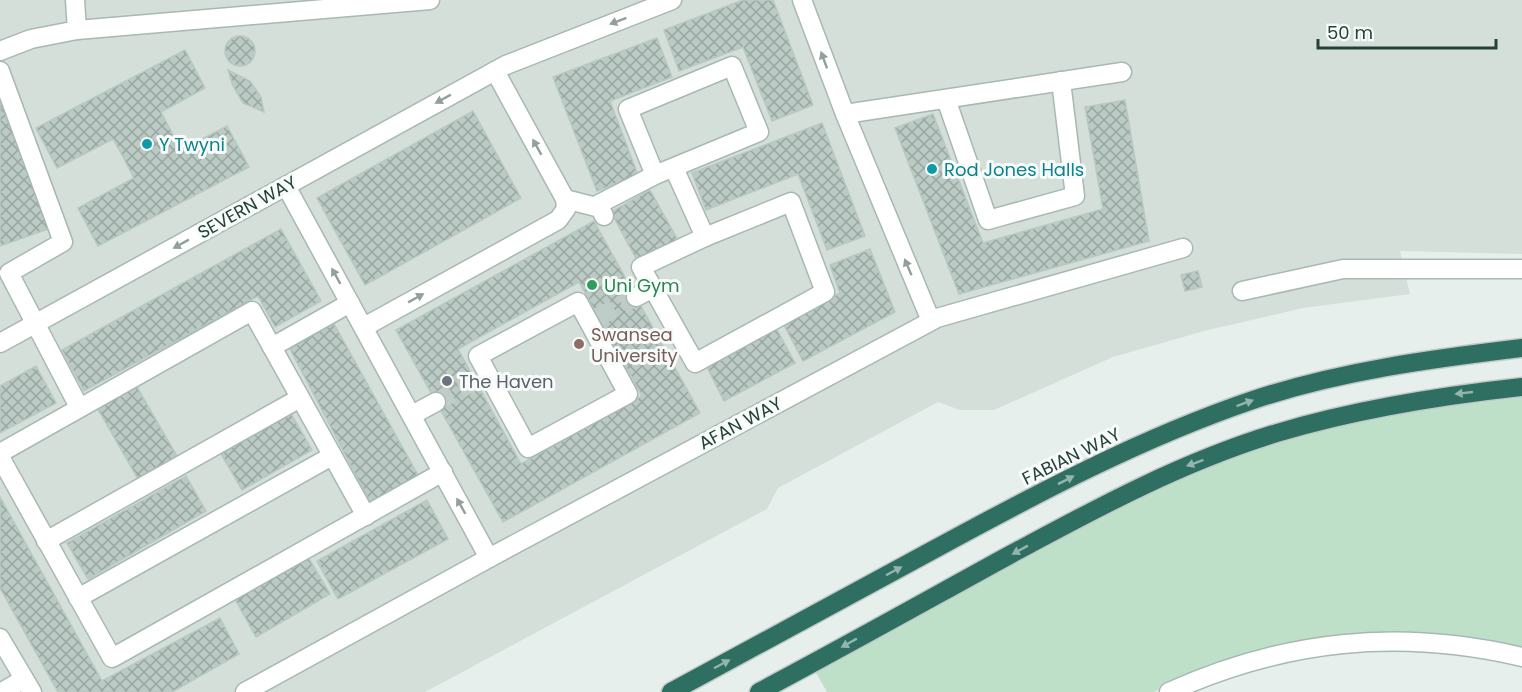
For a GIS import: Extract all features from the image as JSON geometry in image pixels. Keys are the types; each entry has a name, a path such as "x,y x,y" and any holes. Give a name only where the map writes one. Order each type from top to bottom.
{"highway":[{"name":"FABIAN WAY","path":"671,692 996,516 1080,473 1166,434 1254,400 1350,374 1437,358 1522,348"},
{"path":"759,692 1100,506 1183,467 1277,433 1372,408 1452,394 1522,387"}],"street":[{"path":"75,0 77,30"},
{"path":"0,51 31,39 77,30 232,8 430,0"},
{"name":"SEVERN WAY","path":"0,343 495,71 672,0"},
{"path":"802,0 845,114 931,321"},
{"path":"565,199 599,211 655,175 759,132 732,66 628,109 655,175"},
{"path":"0,71 63,242 5,276 35,324 80,407"},
{"path":"364,327 558,220 566,209 565,199 495,71"},
{"path":"845,114 1122,72"},
{"path":"946,99 988,220 1075,196 1061,81"},
{"path":"674,168 705,237"},
{"path":"286,186 489,558"},
{"path":"791,202 825,292 695,363 653,288 641,267 705,237 791,202"},
{"name":"AFAN WAY","path":"246,692 489,558 931,321 1183,248"},
{"path":"1242,291 1343,269 1522,269"},
{"path":"636,297 653,288"},
{"path":"578,302 628,394 528,448 482,378 478,356 578,302"},
{"path":"272,347 350,303"},
{"path":"0,453 252,311 366,516"},
{"path":"46,541 300,398"},
{"path":"412,415 436,402"},
{"path":"78,598 332,456"},
{"path":"0,457 112,658 443,472"},
{"path":"0,638 28,686 2,692"},
{"path":"1169,692 1215,672 1312,646 1418,641 1471,645 1522,657"}],"shaded area":[{"name":"Swansea University","path":"0,0 1522,0 1522,254 1400,251 1410,294 1303,308 1204,331 1113,357 994,410 960,410 938,402 778,488 767,509 425,692 0,692"}],"green space":[{"path":"1522,394 1522,651 1373,637 1171,684 1154,692 827,692 814,669 1021,557 1181,475 1275,441 1371,417"}],"building":[{"path":"743,0 773,0 813,105 772,121 743,47 679,71 664,30"},
{"path":"240,36 251,40 255,51 251,62 240,66 229,62 225,51 229,40"},
{"path":"657,38 672,77 610,101 638,175 597,191 553,77"},
{"name":"Y Twyni","path":"185,50 205,88 161,112 181,150 227,126 249,167 98,246 78,208 134,178 122,155 113,139 57,168 36,128"},
{"path":"228,70 250,81 261,97 264,112 243,103 233,86"},
{"path":"5,100 51,228 0,246 0,101"},
{"name":"Rod Jones Halls","path":"1125,100 1149,241 959,294 895,128 933,114 983,243 1103,209 1085,107"},
{"path":"473,111 521,198 365,285 317,198"},
{"path":"822,123 865,236 827,250 798,174 706,210 692,173"},
{"path":"650,190 680,244 640,266 611,212"},
{"path":"594,221 700,413 503,522 396,330","holes":["579,282 642,396 521,464 458,349"]},
{"path":"281,229 321,301 275,327 258,296 84,391 62,350"},
{"path":"870,249 895,312 803,361 783,323 840,293 830,265"},
{"path":"1198,271 1202,287 1185,291 1181,275"},
{"path":"333,322 419,477 370,502 289,347"},
{"path":"774,324 795,363 724,401 704,361"},
{"path":"36,366 56,403 0,433 0,386"},
{"path":"134,382 177,456 138,479 95,404"},
{"path":"290,412 312,450 242,490 220,452"},
{"path":"186,476 206,511 88,579 67,543"},
{"path":"0,497 102,681 220,618 239,654 172,692 58,692 0,588"},
{"path":"427,500 448,539 338,599 317,561"},
{"path":"308,557 330,594 256,637 235,599"}],"tunnel":[{"path":"598,317 636,297"},
{"path":"436,402 476,381"}],"place":[{"name":"Y Twyni","path":"147,144"},
{"name":"Rod Jones Halls","path":"932,169"},
{"name":"Uni Gym","path":"592,285"},
{"name":"Swansea University","path":"579,344"},
{"name":"The Haven","path":"447,381"}]}
